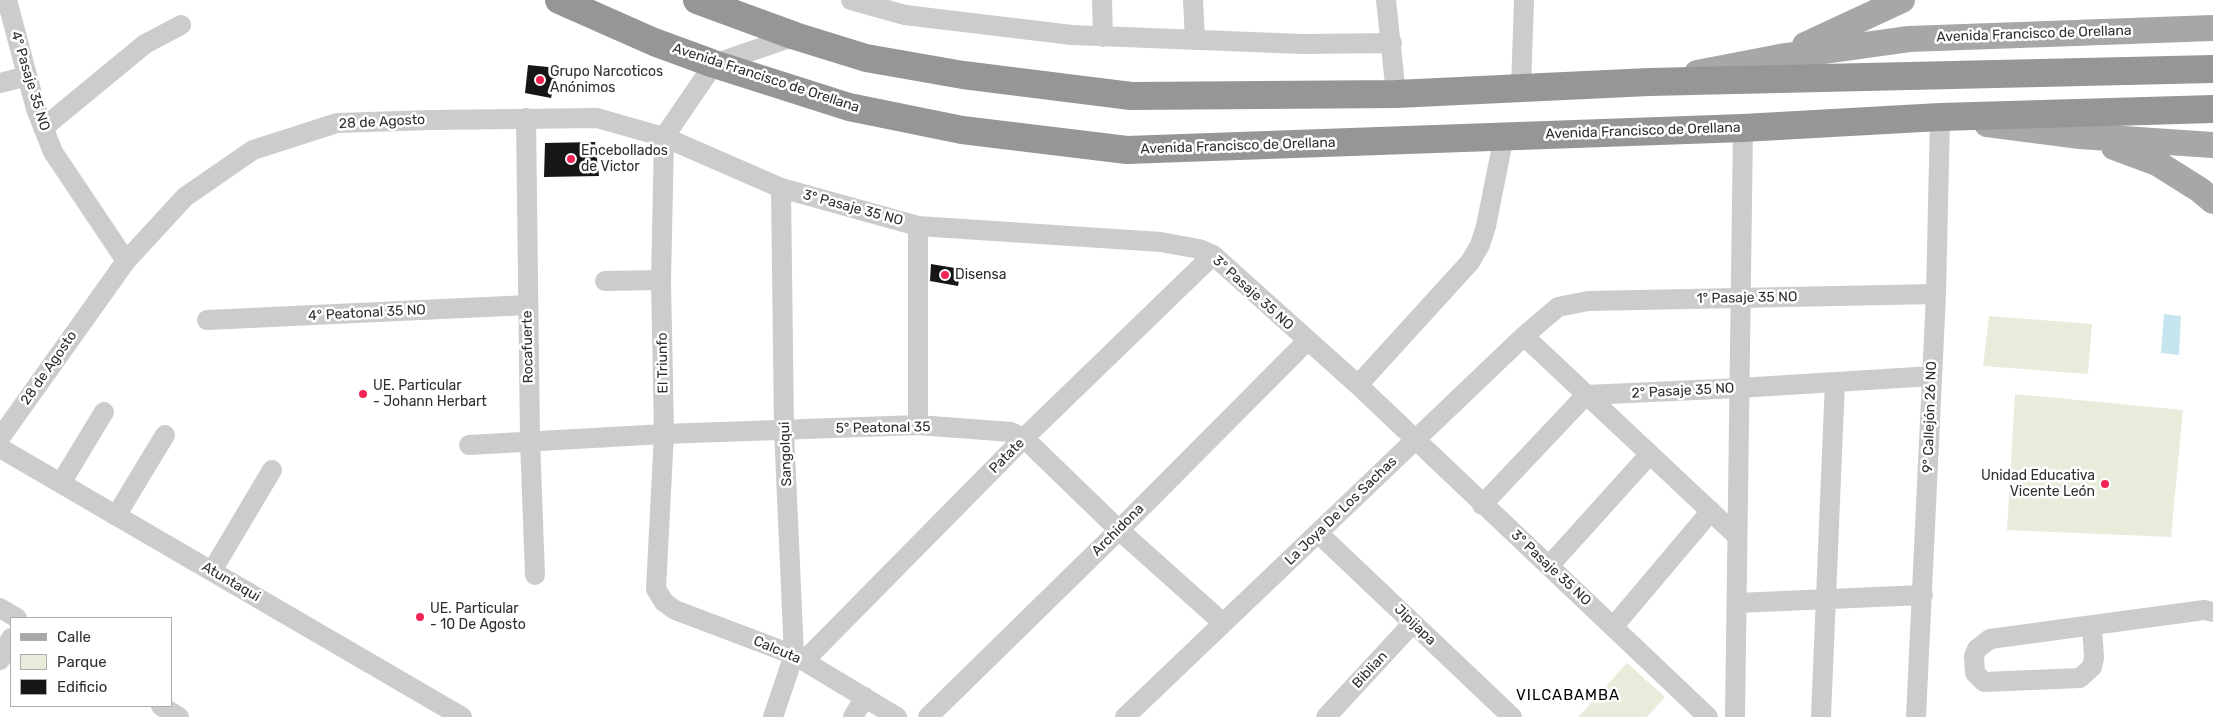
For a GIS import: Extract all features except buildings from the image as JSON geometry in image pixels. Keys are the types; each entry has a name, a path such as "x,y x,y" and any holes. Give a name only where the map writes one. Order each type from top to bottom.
{"highway":[{"name":"Avenida Francisco de Orellana","path":"559,0 654,42 714,64 849,107 962,130 1127,150 1743,128 1940,117 2213,109"},
{"name":"Avenida Francisco de Orellana","path":"697,0 795,36 866,58 963,74 1131,96 1396,94 1649,82 2213,69"}],"main road":[{"path":"1780,57 1902,0"},
{"name":"Avenida Francisco de Orellana","path":"1649,82 1780,57 1909,39 2213,28"},
{"name":"Avenida Francisco de Orellana","path":"1940,117 2080,136 2213,145"},
{"path":"2080,136 2157,163 2194,186 2213,201"}],"street":[{"name":"4° Pasaje 35 NO","path":"6,0 26,76 53,152 126,261"},
{"path":"851,0 905,7 1072,35 1303,44 1392,43"},
{"path":"1102,0 1103,37"},
{"path":"1193,0 1195,40"},
{"path":"1386,0 1396,94"},
{"path":"1520,88 1524,0"},
{"path":"44,128 146,44 181,25"},
{"path":"664,137 714,64 795,36"},
{"path":"0,83 26,76"},
{"name":"9° Callejón 26 NO","path":"1916,717 1936,294 1940,117"},
{"name":"Rocafuerte","path":"526,118 530,440 534,575"},
{"name":"28 de Agosto","path":"0,438 126,261 185,196 253,150 337,123 597,118 664,137"},
{"path":"1735,717 1743,128"},
{"path":"1358,385 1470,262 1480,245 1486,226 1504,136"},
{"name":"3° Pasaje 35 NO","path":"664,137 781,188 918,226 1161,242 1199,249 1213,255 1416,439 1482,505 1708,717"},
{"name":"El Triunfo","path":"656,589 664,434 661,280 664,137"},
{"name":"Sangolqui","path":"773,717 799,658 784,430 781,188"},
{"path":"918,226 918,425"},
{"name":"Patate","path":"799,658 1213,255"},
{"path":"605,281 661,280"},
{"name":"1° Pasaje 35 NO","path":"1558,307 1588,301 1936,294"},
{"name":"4° Peatonal 35 NO","path":"207,320 528,306"},
{"name":"La Joya De Los Sachas","path":"1125,717 1524,336 1558,307"},
{"path":"1524,336 1737,536"},
{"name":"Archidona","path":"928,717 1119,530 1307,341"},
{"name":"2° Pasaje 35 NO","path":"1586,395 1932,376"},
{"path":"1821,717 1835,382"},
{"path":"1482,505 1586,395"},
{"path":"60,483 104,412"},
{"name":"5° Peatonal 35","path":"470,445 530,440 664,434 918,425 1011,432 1024,438 1119,530 1223,623"},
{"path":"116,516 165,434"},
{"name":"Atuntaqui","path":"0,448 462,717"},
{"path":"1549,566 1650,454"},
{"path":"212,571 272,470"},
{"path":"1613,627 1711,511"},
{"name":"Jipijapa","path":"1318,533 1413,623 1502,713"},
{"name":"Calcuta","path":"656,589 664,602 675,610 799,658 897,717"},
{"path":"1736,603 1923,595"},
{"path":"0,608 15,617"},
{"path":"2092,626 2092,667 2080,678 1984,682 1975,673 1974,656 1983,643 1990,639 2204,610 2213,612"},
{"name":"Biblian","path":"1326,717 1413,623"},
{"path":"0,660 10,640"},
{"path":"854,717 865,697"},
{"path":"163,707 180,717"}],"green space":[{"path":"1989,316 2092,324 2088,374 1983,366"},
{"path":"2015,394 2183,410 2171,537 2007,530"},
{"path":"1627,663 1665,697 1647,717 1578,717"}],"water":[{"path":"2164,314 2181,316 2179,355 2161,353"}],"place":[{"name":"Grupo Narcoticos Anónimos","path":"540,80"},
{"name":"Encebollados de Victor","path":"571,159"},
{"name":"Disensa","path":"945,275"},
{"name":"UE. Particular - Johann Herbart","path":"363,394"},
{"name":"Unidad Educativa Vicente León","path":"2105,484"},
{"name":"UE. Particular - 10 De Agosto","path":"420,617"}],"district":[{"name":"VILCABAMBA","path":"1568,696"}]}
